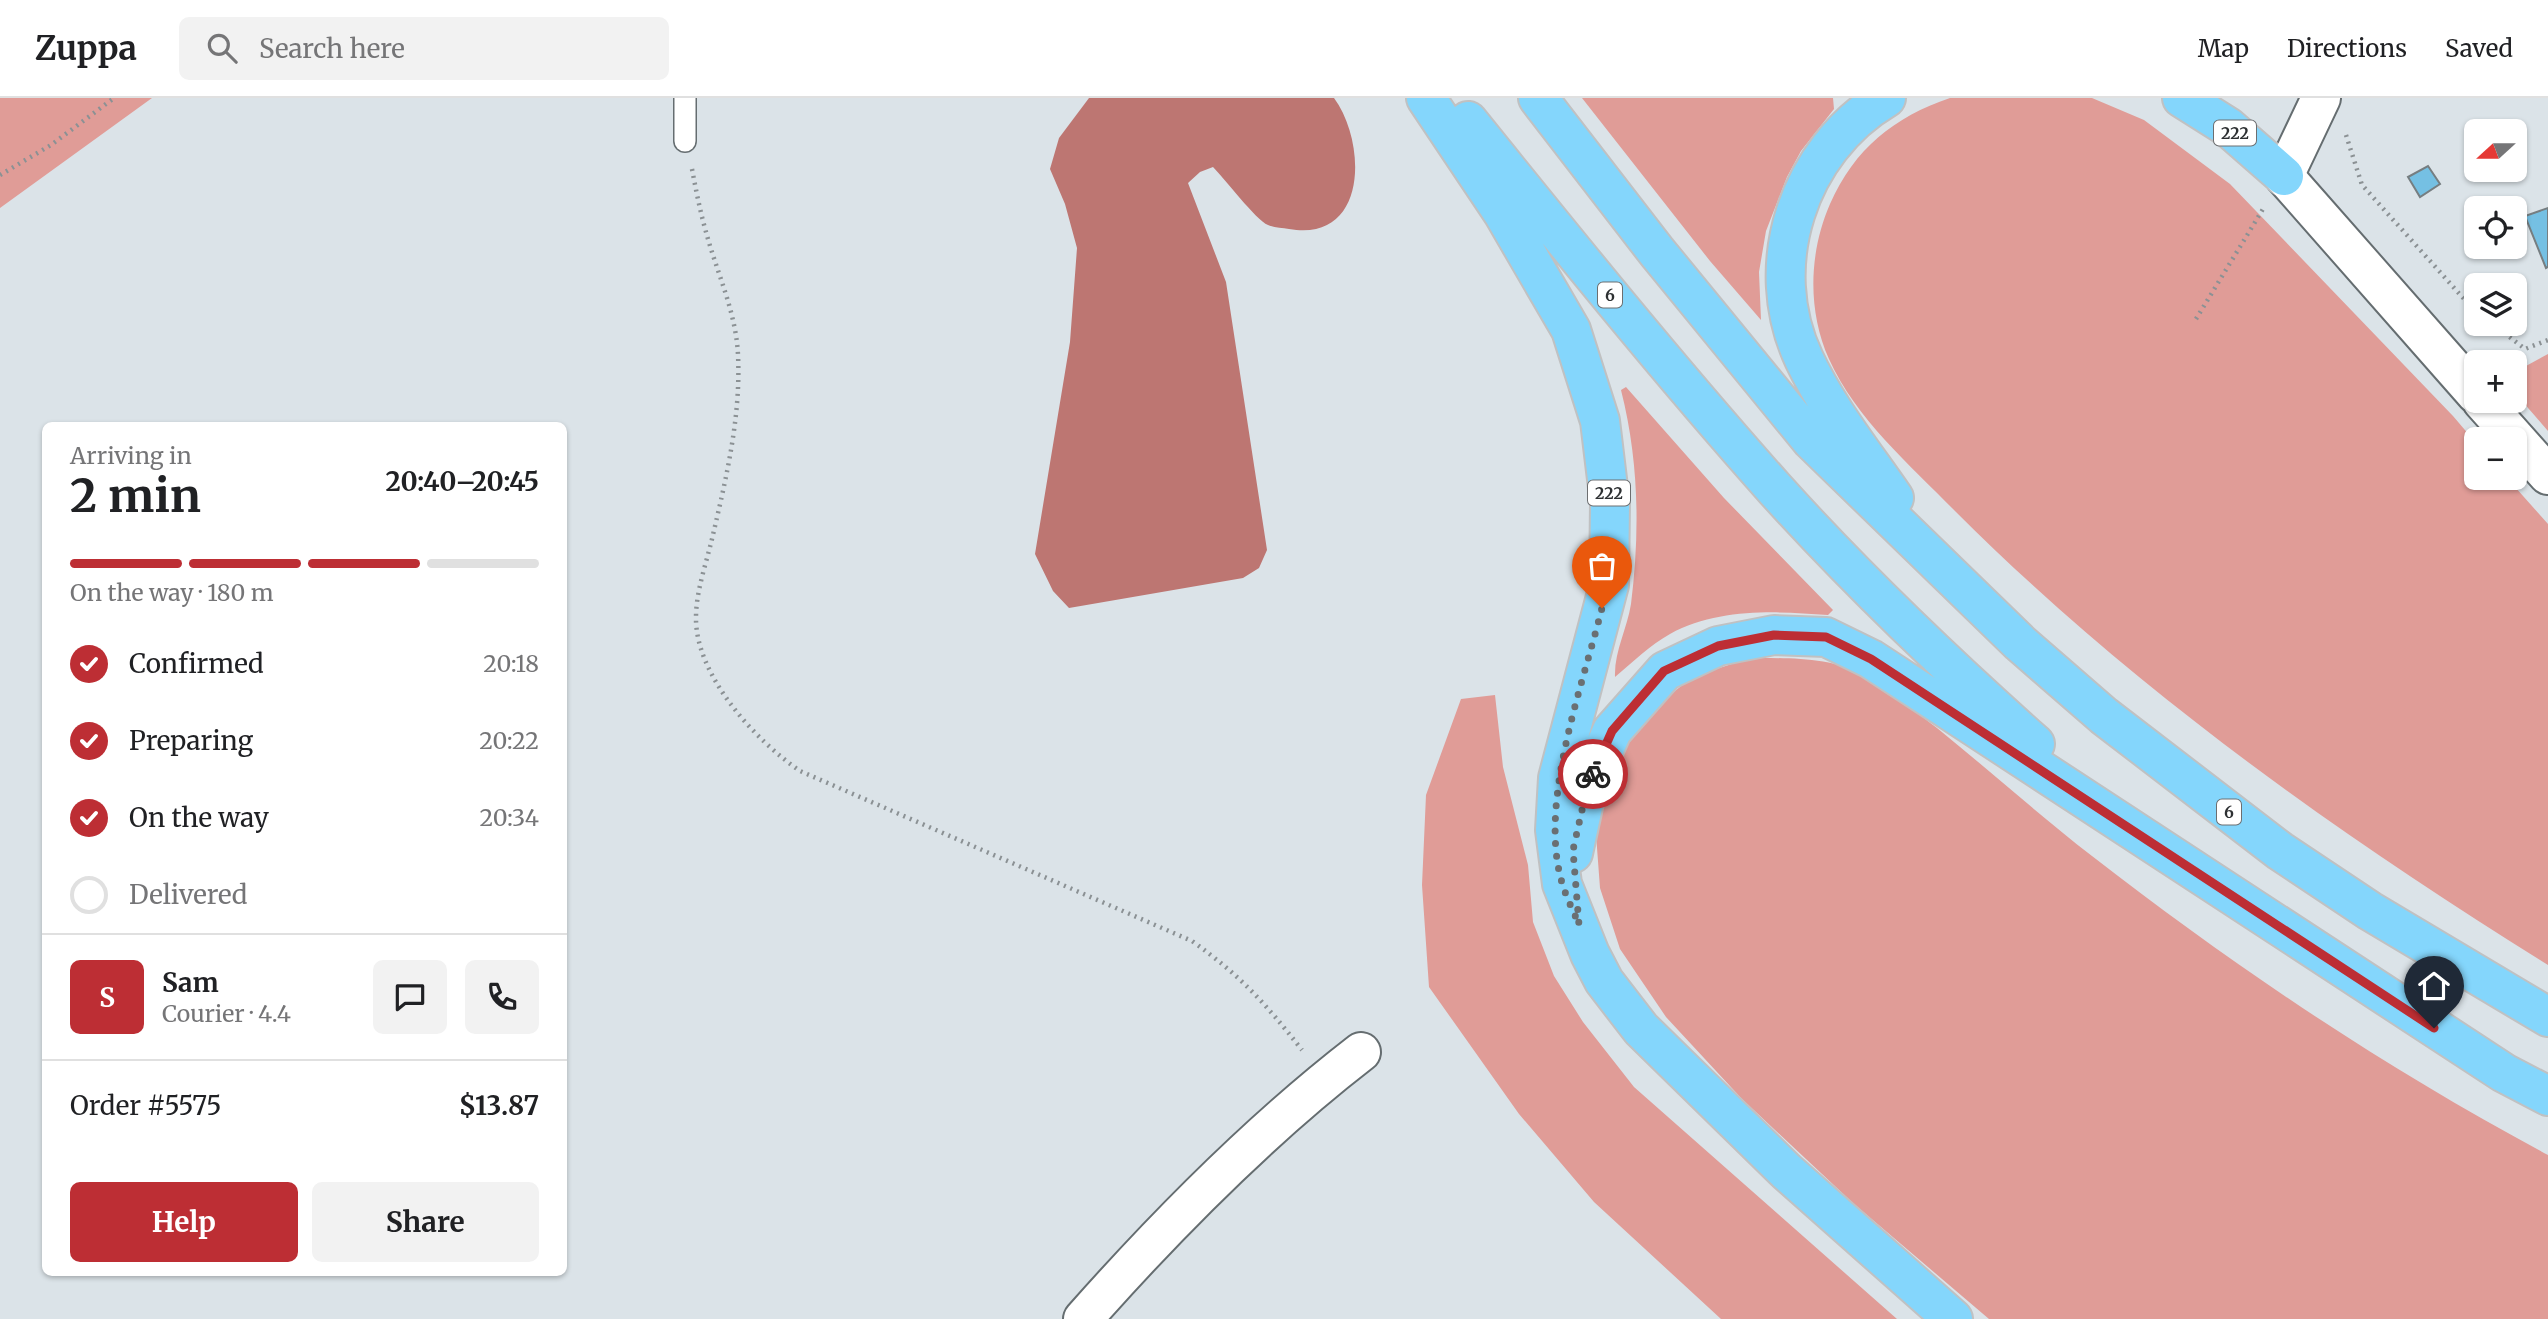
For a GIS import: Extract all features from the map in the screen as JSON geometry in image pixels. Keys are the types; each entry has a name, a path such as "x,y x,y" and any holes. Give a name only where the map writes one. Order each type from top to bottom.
{"highway":[{"name":"222","path":"1426,98 1503,213 1571,330 1601,421 1610,503 1609,585 1558,778 1555,830 1562,884 1579,925"},
{"name":"6","path":"1449,98 1581,261 1774,489 1943,662 2134,832 2504,1073 2548,1096"},
{"name":"6","path":"1538,98 1657,251 1811,440 1940,567 2083,697 2191,785 2280,851 2370,911 2548,1017"},
{"path":"1886,98 1849,125 1828,148 1812,173 1798,202 1789,233 1786,296 1792,327 1803,357 1818,385 1940,567"},
{"name":"222","path":"2182,98 2228,127 2284,176"},
{"path":"1953,1319 1786,1171 1641,1029 1604,981 1579,925 1573,850 1587,788 1612,731 1664,671 1718,646 1774,635 1826,637 1871,659 2134,832"}],"street":[{"path":"2284,176 2331,110"},
{"name":"222","path":"2284,176 2464,380"},
{"path":"2493,413 2548,475"},
{"path":"1083,1319 1128,1268 1227,1169 1325,1080 1361,1052"}],"lane":[{"path":"685,98 685,141"}],"path":[{"path":"0,175 51,145 114,98"},
{"path":"2331,110 2362,185 2464,299"},
{"path":"685,141 705,231 731,308 738,354 736,416 696,617 699,647 716,682 771,751 800,771 1192,941 1230,968 1262,999 1325,1080"},
{"path":"2196,319 2284,176"},
{"path":"2508,336 2525,349 2548,340"}],"shaded area":[{"path":"0,98 152,98 0,208"},
{"path":"1089,98 1334,98 1345,117 1352,139 1355,163 1354,186 1347,206 1334,221 1315,229 1289,229 1263,222 1213,167 1200,172 1188,183 1226,282 1267,550 1259,568 1243,578 1069,608 1053,591 1035,554 1070,342 1077,248 1065,204 1050,169 1059,138"},
{"path":"1582,98 1833,98 1834,109 1801,151 1787,177 1766,231 1759,272 1761,320 1710,261"},
{"path":"1950,98 2092,98 2144,120 2230,184 2453,416 2464,429 2464,490 2518,490 2548,524 2548,965 2314,810 2165,698 2023,576 1902,459 1854,402 1829,359 1817,321 1813,281 1823,222 1840,184 1864,151 1894,125"},
{"path":"2548,354 2548,431 2527,407 2527,365"},
{"path":"1626,387 1724,498 1833,610 1828,615 1768,612 1708,620 1663,638 1615,677 1631,604 1636,550 1634,470 1621,390"},
{"path":"1750,658 1823,662 1851,669 1874,681 1937,728 2092,856 2258,978 2370,1052 2548,1155 2548,1319 1989,1319 1854,1204 1742,1099 1666,1017 1620,949 1600,888 1595,821 1618,755 1652,710 1692,677"},
{"path":"1495,695 1503,767 1528,865 1533,922 1554,976 1583,1022 1634,1087 1897,1319 1721,1319 1594,1202 1519,1114 1429,987 1422,885 1426,795 1461,699"}],"building":[{"path":"2428,166 2440,184 2420,197 2408,177"},
{"path":"2548,208 2546,268 2527,221 2527,215"}],"way so far":[{"path":"1593,774 1587,788 1573,850 1579,925 1562,884 1555,830 1558,778 1602,608"}],"route":[{"path":"1593,774 1612,731 1664,671 1718,646 1774,635 1826,637 1871,659 2434,1028"}]}
